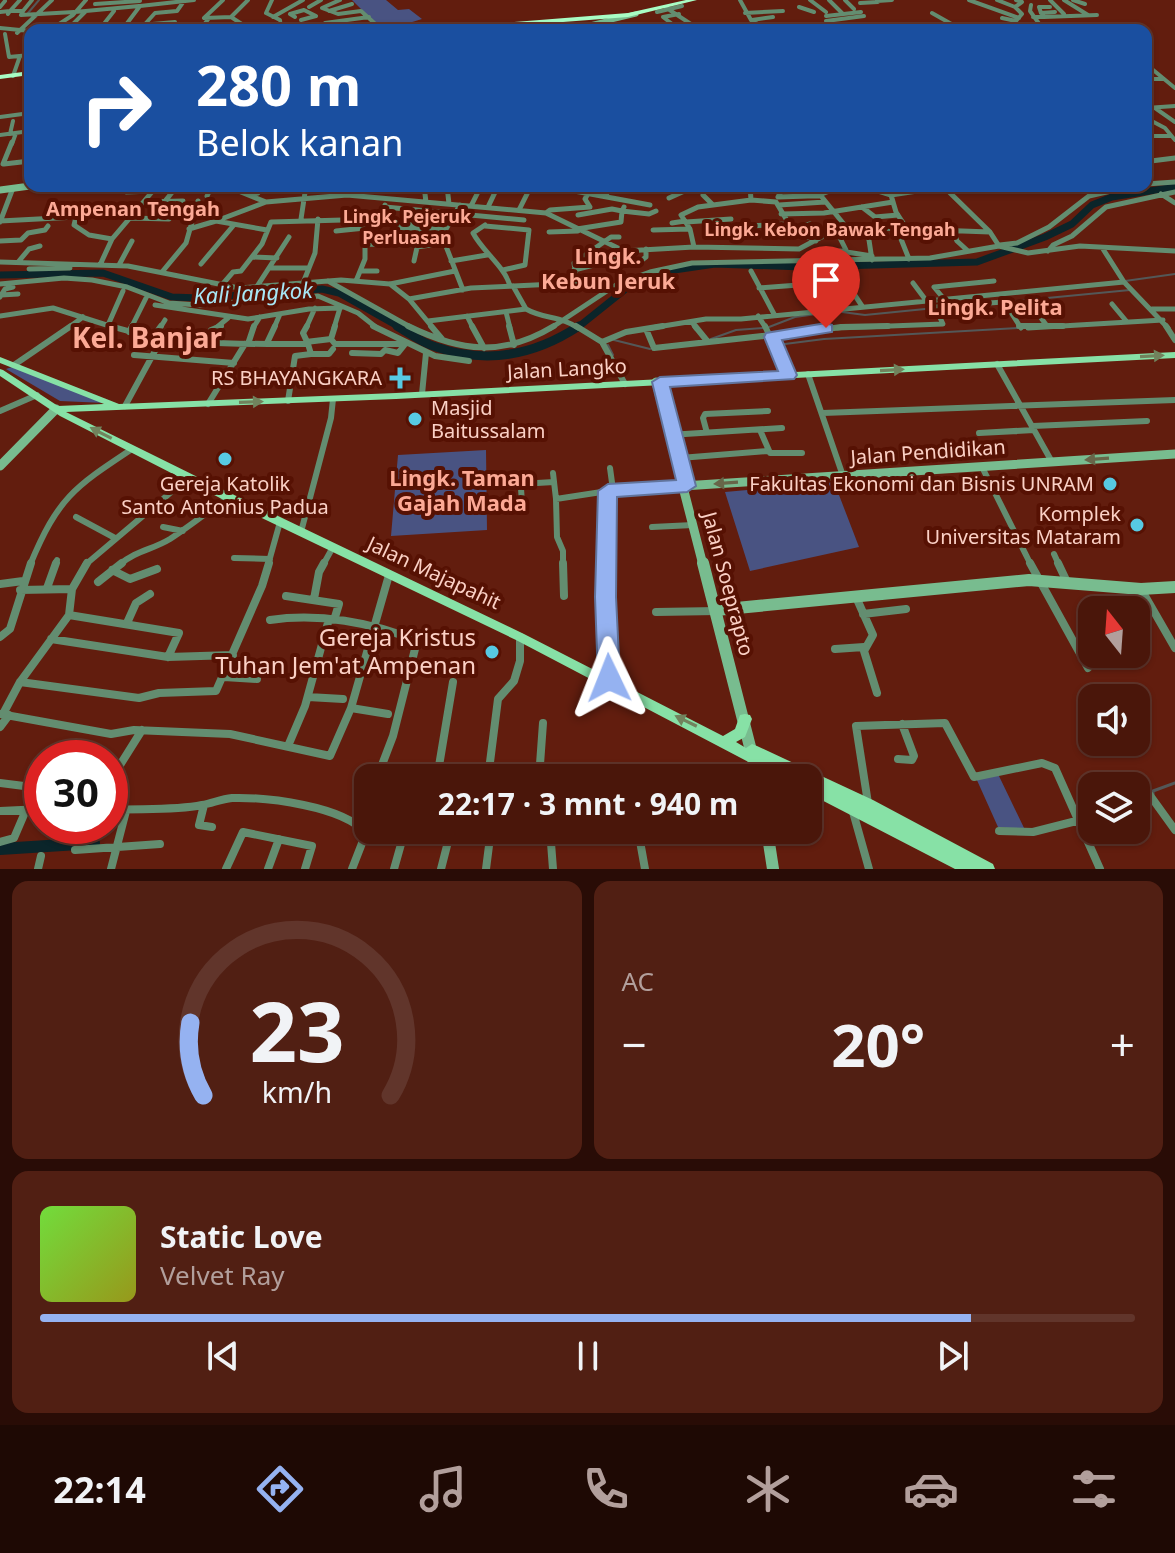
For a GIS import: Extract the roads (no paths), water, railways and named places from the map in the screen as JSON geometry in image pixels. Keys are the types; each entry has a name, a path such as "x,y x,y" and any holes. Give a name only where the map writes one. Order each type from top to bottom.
{"highway":[{"path":"577,24 667,8 694,0"},
{"path":"0,77 24,74"}],"main road":[{"path":"597,24 629,15"},
{"path":"0,190 24,187"},
{"name":"Jalan Langko","path":"56,409 333,399 1175,355"},
{"path":"5,366 65,382 121,406"},
{"name":"Jalan Majapahit","path":"5,366 56,409 132,448 988,869"},
{"name":"Jalan Soeprapto","path":"658,382 685,486"},
{"path":"0,466 56,409"},
{"name":"Jalan Soeprapto","path":"672,435 755,764"},
{"name":"Jalan Pendidikan","path":"685,486 1175,454"},
{"path":"717,611 1039,580 1141,589 1175,587"},
{"path":"726,741 740,733 745,719"},
{"name":"Jalan Majapahit","path":"753,754 769,764"},
{"name":"Jalan Majapahit","path":"822,793 852,809 869,811 970,869"},
{"path":"769,844 773,869"}],"street":[{"path":"9,13 20,0"},
{"path":"32,0 20,15 87,11 124,1 140,3"},
{"path":"27,24 52,0"},
{"path":"58,24 86,0"},
{"path":"74,24 97,2 106,6 194,0"},
{"path":"203,24 223,0"},
{"path":"231,17 248,0"},
{"path":"272,0 266,13 278,24"},
{"path":"276,20 303,0"},
{"path":"309,7 321,0"},
{"path":"335,18 322,7 341,0"},
{"path":"740,0 745,13 758,24"},
{"path":"811,0 835,24"},
{"path":"829,0 851,20"},
{"path":"845,0 854,9"},
{"path":"860,3 892,0"},
{"path":"969,0 1017,20"},
{"path":"997,0 1022,11 1030,11"},
{"path":"1016,0 1022,3"},
{"path":"1015,7 1037,0"},
{"path":"1050,0 1064,14"},
{"path":"1064,0 1089,15"},
{"path":"1073,0 1085,4"},
{"path":"5,1 0,10 9,13 23,11"},
{"path":"177,20 177,11 184,1"},
{"path":"122,24 140,3"},
{"path":"146,23 162,3"},
{"path":"978,10 1004,3"},
{"path":"329,11 352,4"},
{"path":"1031,5 1030,11 1039,24"},
{"path":"91,24 106,6"},
{"path":"757,7 766,18"},
{"path":"799,7 811,11 818,7"},
{"path":"1043,15 1039,7 1050,7"},
{"path":"657,12 667,8 692,24"},
{"path":"276,20 316,16 304,10 290,14 295,17"},
{"path":"104,24 114,11"},
{"path":"157,12 177,11"},
{"path":"745,13 783,11"},
{"path":"1013,24 1022,11"},
{"path":"1033,17 1055,12"},
{"path":"932,13 951,24"},
{"path":"672,24 663,17 679,14"},
{"path":"843,14 863,14 851,20 827,18 843,14"},
{"path":"1043,15 1097,15"},
{"path":"206,18 231,17 242,24"},
{"path":"325,24 335,18 369,17 376,24"},
{"path":"751,20 773,17"},
{"path":"1002,18 1017,20"},
{"path":"149,24 175,22 174,24"},
{"path":"18,32 24,27"},
{"path":"24,32 4,31 6,58 24,56"},
{"path":"13,76 20,56"},
{"path":"1152,69 1175,88"},
{"path":"1152,79 1162,79"},
{"path":"1152,107 1175,106"},
{"path":"1152,108 1175,122"},
{"path":"0,117 24,114"},
{"path":"13,121 13,133 2,164 24,161"},
{"path":"1152,121 1165,128 1173,138"},
{"path":"0,135 24,132"},
{"path":"1152,136 1173,138"},
{"path":"1152,161 1175,158"},
{"path":"1152,184 1175,182"},
{"path":"13,188 0,222 76,217 74,225 80,230 96,237 112,239"},
{"path":"100,265 112,239 152,192"},
{"path":"128,206 164,203 172,192"},
{"path":"207,196 209,192"},
{"path":"242,192 263,203 268,213"},
{"path":"250,195 258,192"},
{"path":"301,219 305,192"},
{"path":"392,192 394,198"},
{"path":"425,192 426,202"},
{"path":"448,192 449,204"},
{"path":"471,206 478,192"},
{"path":"485,226 496,192"},
{"path":"519,210 528,192"},
{"path":"585,192 650,205"},
{"path":"605,196 608,192"},
{"path":"669,198 682,192"},
{"path":"750,192 751,200"},
{"path":"782,192 778,201 789,227 816,241"},
{"path":"804,192 808,196"},
{"path":"778,201 824,192"},
{"path":"882,192 918,192"},
{"path":"949,192 990,232 999,246 1028,253 1080,246 1175,251"},
{"path":"328,281 443,341 484,348 514,345 536,339 610,288 664,267 715,260 942,257 1017,243 1049,227 1089,196 1107,192"},
{"path":"1048,251 1053,245 1072,236 1106,207 1175,192"},
{"path":"546,213 582,208 590,204 585,199 589,193"},
{"path":"889,194 907,229"},
{"path":"1161,194 1175,203"},
{"path":"703,195 712,204"},
{"path":"819,195 847,228"},
{"path":"191,229 287,197 387,197 546,213 624,251 694,247 793,249 810,247 836,230 862,226 990,232"},
{"path":"336,231 351,227 377,228 387,197"},
{"path":"166,200 183,201"},
{"path":"694,247 690,229 681,214 712,204 751,200 825,202"},
{"path":"163,272 186,245 198,201"},
{"path":"549,232 621,222 627,201"},
{"path":"781,214 833,211 893,202"},
{"path":"672,223 729,219 721,203"},
{"path":"460,205 444,230 444,243 463,290"},
{"path":"385,207 524,220"},
{"path":"862,207 875,217 881,227"},
{"path":"582,208 587,217"},
{"path":"578,215 587,217 613,209 649,214 656,211"},
{"path":"521,229 529,211"},
{"path":"130,218 169,219 174,212"},
{"path":"865,214 872,226"},
{"path":"875,217 898,215"},
{"path":"221,286 253,257 271,222 301,219 380,220 444,230"},
{"path":"303,283 315,253 318,219"},
{"path":"216,221 267,230"},
{"path":"747,226 810,224"},
{"path":"0,241 21,240 28,233 45,230 48,226"},
{"path":"201,264 233,226"},
{"path":"503,270 525,265 529,230 485,226 473,232 487,255 503,270 526,309"},
{"path":"862,226 869,240 872,258"},
{"path":"399,228 421,227"},
{"path":"414,261 421,227"},
{"path":"895,227 909,259"},
{"path":"306,229 317,228"},
{"path":"356,281 361,270 365,228"},
{"path":"653,230 690,229"},
{"path":"836,230 843,251 872,258"},
{"path":"953,231 957,241 968,251"},
{"path":"973,232 979,250"},
{"path":"577,283 574,263 613,236 619,237"},
{"path":"256,288 289,237"},
{"path":"119,265 132,241"},
{"path":"365,244 417,246 444,243"},
{"path":"19,261 29,249 40,246"},
{"path":"642,260 646,257 646,249"},
{"path":"1103,249 1123,282 1163,320 1175,340"},
{"path":"451,261 487,255"},
{"path":"574,270 610,263 618,259 615,255"},
{"path":"253,257 277,258"},
{"path":"0,262 119,265 221,286 256,288 328,281 390,284 455,271"},
{"path":"29,269 77,265"},
{"path":"271,268 308,268"},
{"path":"361,270 377,271"},
{"path":"405,279 411,270"},
{"path":"751,271 774,314"},
{"path":"840,273 862,306"},
{"path":"0,284 64,278 92,280 127,287 169,303 218,305 313,296 368,319 370,324 426,353 469,361"},
{"path":"950,306 934,287 994,281"},
{"path":"428,321 526,309 553,314 591,339 602,342 626,332 692,322 1123,282"},
{"path":"409,299 463,290 587,283"},
{"path":"759,288 825,283 844,308"},
{"path":"913,283 925,299"},
{"path":"390,284 420,309 399,319"},
{"path":"963,284 972,295"},
{"path":"1,296 5,288 13,287"},
{"path":"108,325 123,291"},
{"path":"1001,293 1019,327 1163,320"},
{"path":"1,296 18,294"},
{"path":"129,332 147,296"},
{"path":"365,299 373,296"},
{"path":"646,329 654,348 841,327 943,324 935,308 1004,303"},
{"path":"1112,304 1127,322"},
{"path":"155,305 228,318 341,306"},
{"path":"331,339 341,306"},
{"path":"1033,307 1047,326"},
{"path":"0,316 53,308 153,337 299,345 331,339"},
{"path":"1152,309 1175,309"},
{"path":"311,354 303,333 317,310"},
{"path":"416,311 443,341"},
{"path":"506,312 514,345"},
{"path":"267,343 280,314"},
{"path":"5,366 84,316"},
{"path":"467,316 484,348"},
{"path":"758,316 771,336 788,375"},
{"path":"208,404 247,344 260,317"},
{"path":"207,342 215,331 211,330 228,318"},
{"path":"153,337 165,320"},
{"path":"692,322 707,341"},
{"path":"121,406 162,338"},
{"path":"331,339 335,344 387,348 405,344"},
{"path":"602,342 625,384"},
{"path":"387,348 399,353 405,344"},
{"path":"288,401 299,345"},
{"path":"352,353 382,354 387,348"},
{"path":"295,356 329,354 333,349"},
{"path":"422,394 426,353"},
{"path":"134,355 234,363"},
{"path":"997,364 1052,462"},
{"path":"808,374 843,476"},
{"path":"0,411 37,395"},
{"path":"301,532 331,418 333,399"},
{"path":"823,413 1174,401"},
{"path":"707,433 703,418 705,414 768,411"},
{"path":"979,433 1147,421"},
{"path":"672,435 782,428"},
{"path":"760,430 767,451"},
{"path":"0,637 10,629 42,531 76,486 132,448"},
{"path":"680,458 767,451 780,455 802,453"},
{"path":"982,467 1078,650"},
{"path":"609,684 606,597 610,468"},
{"path":"520,474 522,503"},
{"path":"0,727 20,682 69,615 72,589 82,567 189,477"},
{"path":"520,484 554,478 557,537 563,551 564,596"},
{"path":"556,499 610,491 685,486"},
{"path":"98,582 136,551 157,546 183,531 228,497"},
{"path":"76,517 115,538"},
{"path":"20,682 139,698 159,693 217,690 262,586 280,522"},
{"path":"652,527 693,525"},
{"path":"163,527 183,531"},
{"path":"314,599 319,572 333,547"},
{"path":"1054,554 1067,582"},
{"path":"234,558 270,559"},
{"path":"47,588 57,560"},
{"path":"112,570 130,579 157,569"},
{"path":"4,715 111,734 142,730 230,734 332,756 351,708 389,575"},
{"path":"0,584 72,589"},
{"path":"1141,589 1175,648"},
{"path":"127,623 136,603 150,594"},
{"path":"286,596 339,604 288,746"},
{"path":"835,649 864,647 873,636 856,597"},
{"path":"863,614 906,609"},
{"path":"656,612 717,611"},
{"path":"69,615 180,633 168,657"},
{"path":"270,620 290,616 333,619 416,640 393,736 382,764"},
{"path":"1165,630 1175,629"},
{"path":"490,764 498,699 514,681 520,661 520,637"},
{"path":"51,639 168,657 233,655"},
{"path":"864,647 877,693"},
{"path":"224,677 257,679"},
{"path":"439,764 453,682"},
{"path":"308,697 343,699"},
{"path":"351,708 388,714"},
{"path":"869,811 855,727 936,722 949,725 971,775 975,777 1042,763 1055,768 1078,821 1033,832 999,831"},
{"path":"540,764 543,723"},
{"path":"898,759 912,760 914,756 902,724"},
{"path":"128,752 142,730"},
{"path":"0,783 24,786"},
{"path":"1150,795 1175,830"},
{"path":"128,811 204,805 216,798 244,797 275,800 354,823"},
{"path":"204,805 200,826 212,827"},
{"path":"852,809 869,869"},
{"path":"0,811 24,810"},
{"path":"0,842 14,838 24,815"},
{"path":"226,869 243,832 312,846 305,869"},
{"path":"268,869 279,839"},
{"path":"75,850 160,844"},
{"path":"352,869 362,844"},
{"path":"394,869 400,844"},
{"path":"441,869 447,844"},
{"path":"486,869 489,844"},
{"path":"551,844 553,869"},
{"path":"641,844 645,869"},
{"path":"1089,844 1100,869"},
{"path":"111,869 118,846"},
{"path":"38,869 41,856"}],"waterway":[{"path":"28,13 39,0"},
{"name":"Kali Jangkok","path":"1152,191 1175,187"},
{"name":"Kali Jangkok","path":"577,328 627,288 674,270 715,264 803,267 977,262 1072,224 1092,205 1112,197 1144,192"},
{"name":"Kali Jangkok","path":"0,275 103,273 172,297 199,298 322,289 339,293 401,328"},
{"path":"1125,281 1175,274"},
{"path":"1005,302 1130,290"},
{"path":"842,312 865,315 935,308"},
{"path":"769,327 795,317 824,313"},
{"name":"Kali Jangkok","path":"397,326 436,347 492,356 528,350 579,326"},
{"path":"711,339 736,330 763,328"},
{"path":"777,345 824,339 1018,328"},
{"path":"614,340 650,349"},
{"path":"608,345 613,355"},
{"path":"1153,795 1153,791 1175,783"},
{"path":"0,849 78,844"}],"place":[{"name":"RS BHAYANGKARA","path":"400,378"},
{"name":"Masjid Baitussalam","path":"415,419"},
{"name":"Gereja Katolik Santo Antonius Padua","path":"225,459"},
{"name":"Fakultas Ekonomi dan Bisnis UNRAM","path":"1110,484"},
{"name":"Komplek Universitas Mataram","path":"1137,525"},
{"name":"Gereja Kristus Tuhan Jem'at Ampenan","path":"492,652"}],"district":[{"name":"Ampenan Tengah","path":"133,209"},
{"name":"Lingk. Pejeruk Perluasan","path":"407,227"},
{"name":"Lingk. Kebon Bawak Tengah","path":"830,230"},
{"name":"Lingk. Kebun Jeruk","path":"608,268"},
{"name":"Lingk. Pelita","path":"995,307"},
{"name":"Kel. Banjar","path":"147,338"},
{"name":"Lingk. Taman Gajah Mada","path":"462,490"}]}
